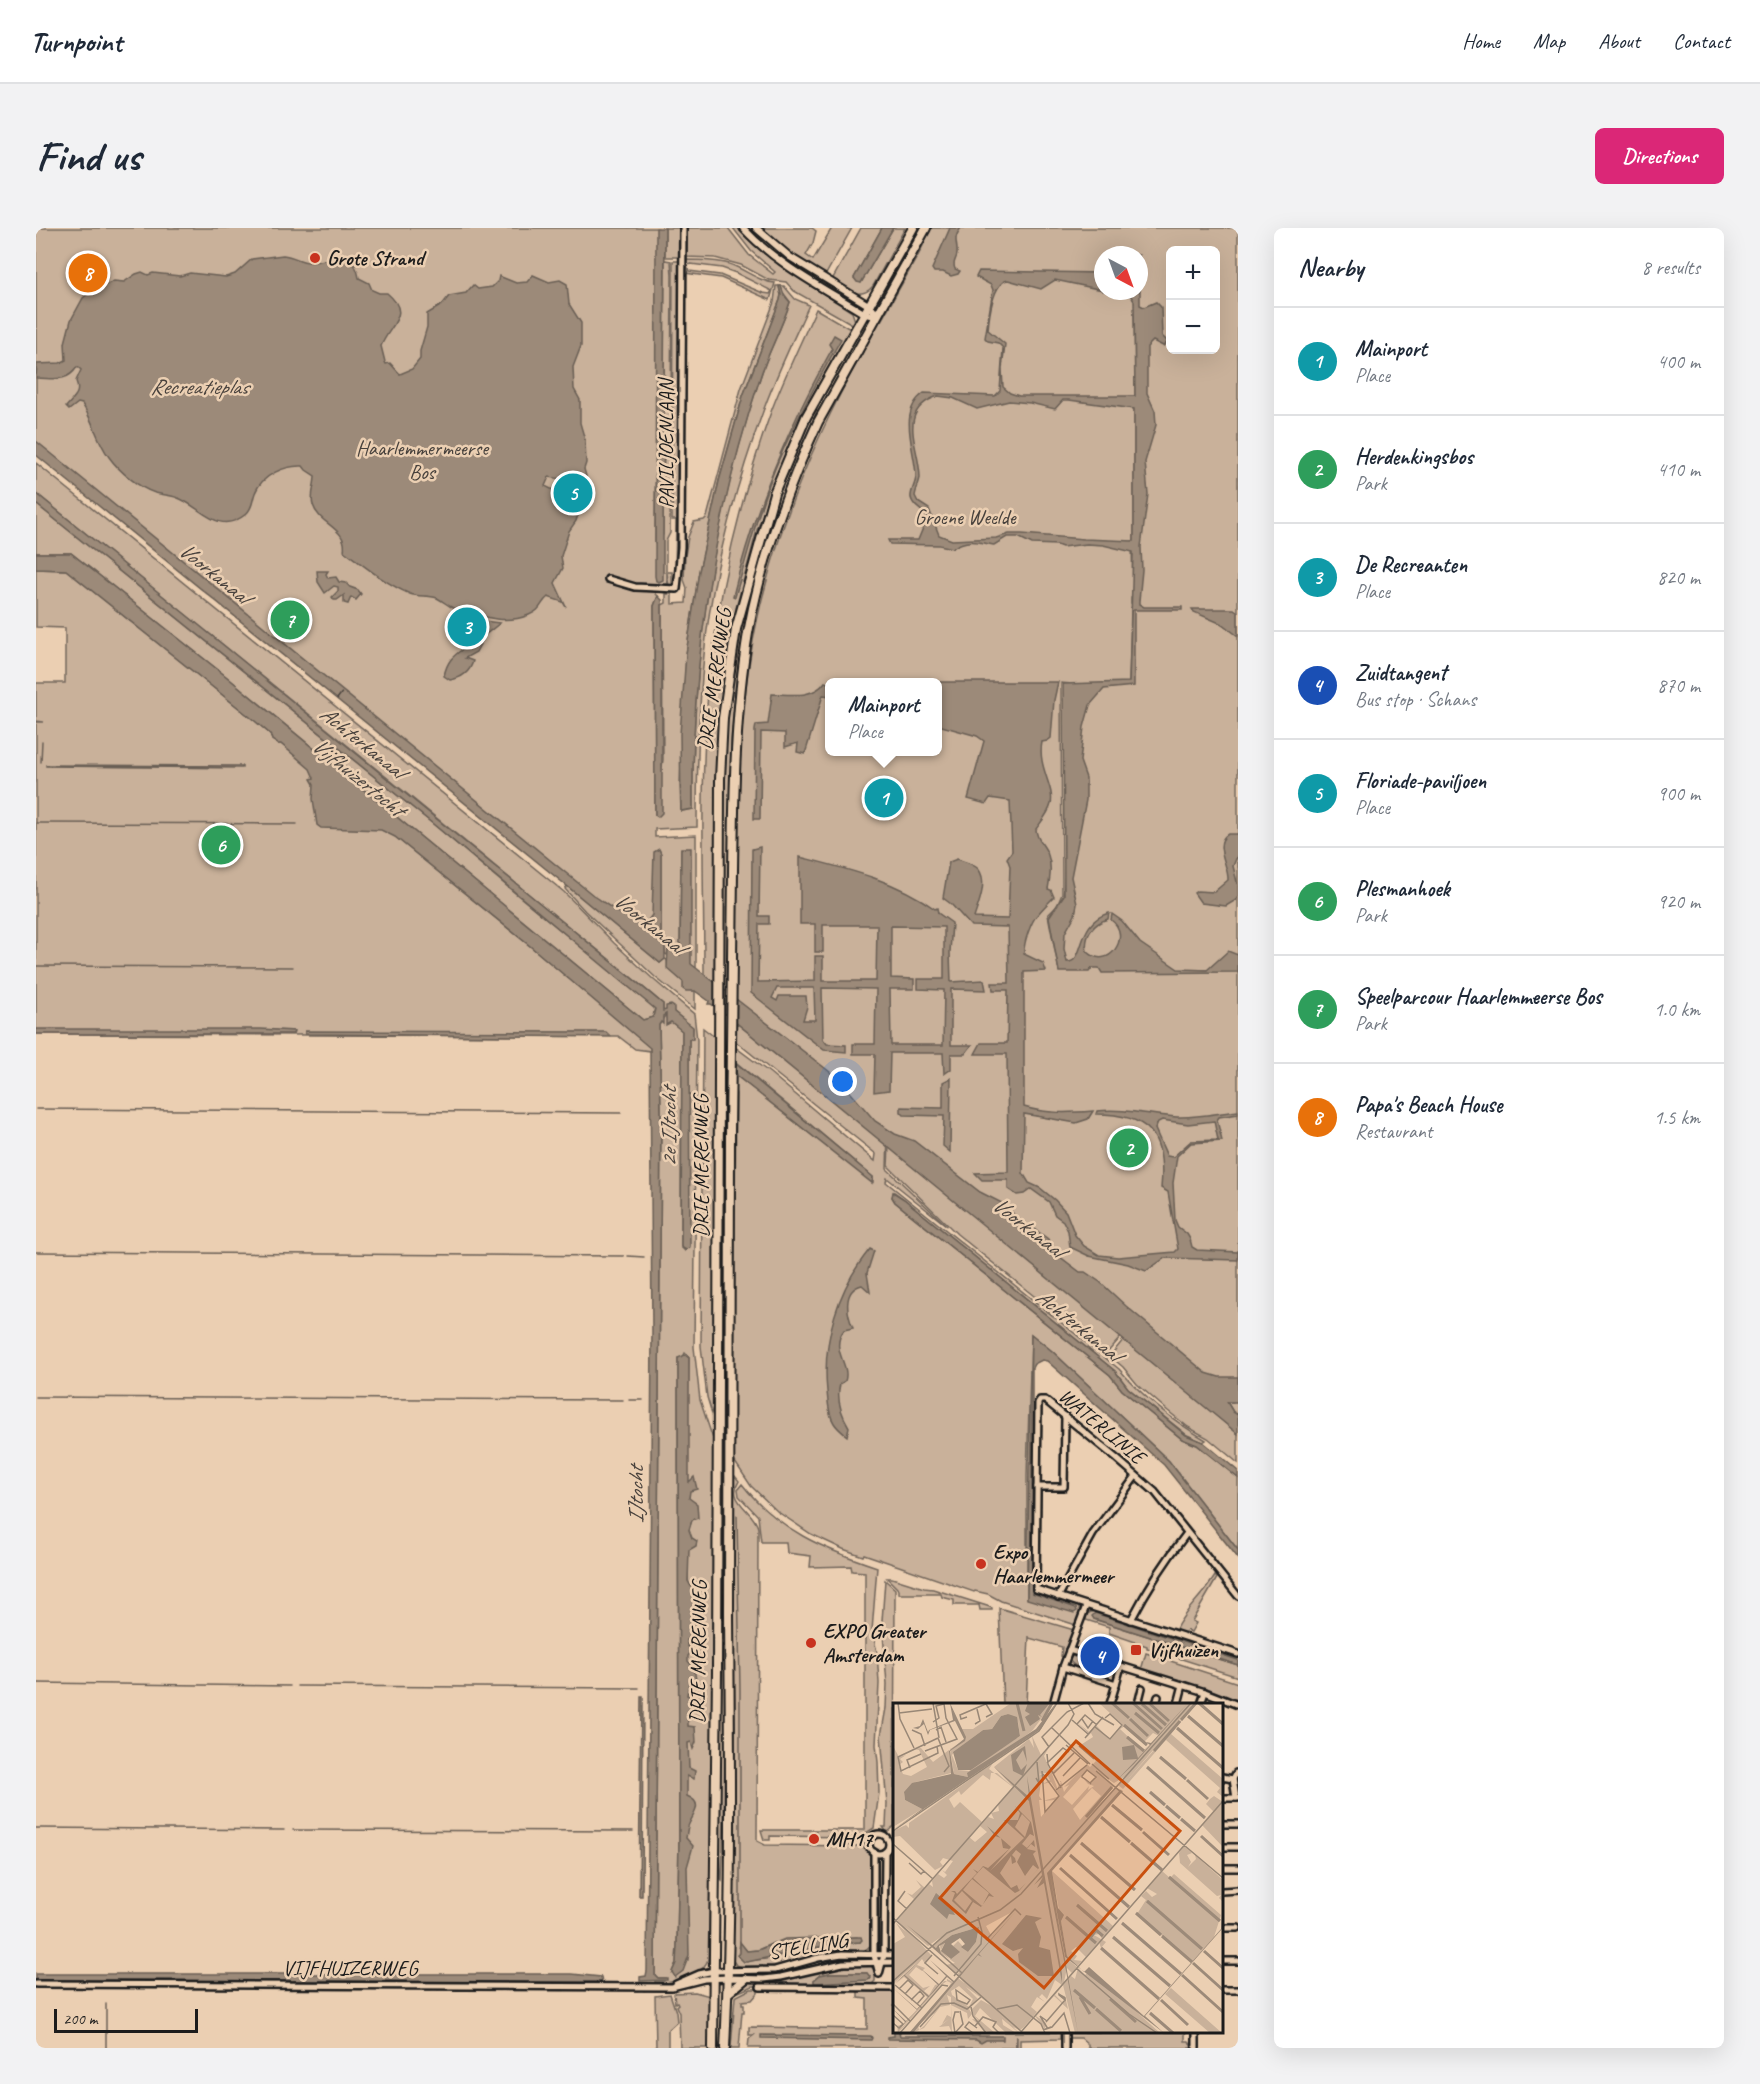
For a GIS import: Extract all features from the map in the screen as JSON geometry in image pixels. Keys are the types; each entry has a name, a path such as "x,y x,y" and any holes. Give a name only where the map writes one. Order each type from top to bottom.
{"highway":[{"name":"DRIE MERENWEG","path":"713,2048 720,779 723,718 736,629 774,493 806,417 913,228"},
{"name":"DRIE MERENWEG","path":"725,2048 728,1993 731,992 734,780 739,699 749,630 776,528 806,448 818,422 926,228"},
{"path":"728,1993 745,1979"}],"main road":[{"path":"743,228 783,264 868,310"},
{"path":"756,228 790,257 877,316"}],"street":[{"name":"PAVILJOENLAAN","path":"608,579 635,587 677,589 681,547 683,228"},
{"name":"WATERLINIE","path":"1238,1596 1155,1492 1065,1416 1045,1400 1040,1400 1038,1403 1036,1589 1238,1654"},
{"path":"1037,1487 1064,1487 1065,1416"},
{"path":"1058,1597 1093,1534 1136,1476"},
{"path":"1131,1620 1148,1587 1187,1533"},
{"path":"1053,1703 1063,1666 1086,1606"},
{"path":"1069,1650 1205,1692 1238,1705"},
{"path":"1063,1666 1116,1684"},
{"path":"1110,1703 1121,1666"},
{"path":"1178,1703 1183,1685"},
{"path":"1138,1703 1142,1688"},
{"path":"1201,1703 1205,1692"},
{"path":"1156,1703 1158,1697"},
{"path":"1237,1798 1233,1779 1236,1773 1238,1774"},
{"path":"1223,1777 1233,1779"},
{"path":"874,1852 878,1854 885,1852 892,1844 885,1835 880,1833 874,1835 869,1844 874,1852 874,1955 879,1974"},
{"path":"878,1988 884,1955 885,1852"},
{"name":"STELLING","path":"728,1975 775,1970 842,1954 893,1955"},
{"name":"STELLING","path":"728,1975 745,1979 781,1977 843,1963 893,1962"},
{"name":"VIJFHUIZERWEG","path":"36,1984 672,1988 714,1975 728,1975"},
{"path":"760,1987 893,1988"}],"green space":[{"name":"Haarlemmermeerse Bos","path":"36,228 658,228 655,543 663,535 665,260 671,261 672,276 670,533 666,541 666,572 672,572 672,586 669,586 667,573 667,586 656,586 658,596 654,606 655,815 663,760 662,605 666,603 666,594 672,594 672,604 686,603 687,588 684,580 688,537 694,522 707,517 741,389 774,302 776,286 784,286 795,299 809,305 775,380 753,439 724,539 705,642 698,752 697,827 655,829 655,837 696,835 696,968 690,964 681,848 680,956 668,949 667,955 665,954 665,947 661,942 661,854 659,849 654,930 610,912 36,444","holes":["779,287 790,302 763,368 729,483 708,591 701,645 693,754 693,809 681,811 680,785 686,654 699,572 719,481 743,396 780,300"]},
{"path":"665,228 679,228 681,257 665,257"},
{"path":"686,228 728,228 749,255 773,274 775,272 751,251 733,228 740,228 779,265 852,312 854,325 794,291 786,282 769,280 741,265 715,258 686,257"},
{"path":"760,228 812,228 816,231 813,243 806,255 813,260 832,228 852,228 825,276 792,256"},
{"path":"861,228 882,228 854,278 861,283 893,228 905,228 873,286 868,291 858,293 847,290 832,280"},
{"path":"915,228 922,228 883,301 876,305 873,304"},
{"name":"Groene Weelde","path":"931,228 1238,228 1238,970 1100,969 1238,971 1238,1415 1233,1412 1227,1402 1232,1402 1028,1230 978,1192 888,1131 887,1169 947,1226 887,1178 886,1182 1119,1369 1159,1408 1206,1440 1203,1442 1187,1435 1128,1388 1115,1371 894,1192 892,1197 895,1202 1110,1375 1122,1390 1182,1439 1197,1445 1238,1478 1238,1550 1169,1461 1031,1334 1027,1476 1027,1598 1075,1608 1032,1594 1035,1400 1034,1590 1078,1605 1080,1613 1076,1625 1001,1601 988,1594 974,1592 864,1554 863,1556 811,1534 778,1512 751,1486 733,1459 736,1094 732,1079 735,1047 770,1073 875,1161 876,1154 734,1040 734,1021 876,1136 734,997 737,848 734,845 735,836 738,836 738,828 735,827 736,810 738,809 742,725 747,683 753,641 771,565 811,456 863,352 862,349 872,336 870,334 877,321 881,321","holes":["1145,307 1134,603 1131,603 1131,598 1133,598 1132,541 1134,541 1134,409 1132,396 1135,396 1134,312","1131,607 1131,685 1072,687 1061,958 1076,968 1059,971 1048,915 1057,906 1062,894 1061,683 1085,685 1129,683","737,1063 873,1177 873,1182 738,1077"]},
{"path":"685,260 713,261 729,264 763,280 775,283 770,300 721,278 685,273","holes":["687,265 722,268 736,273 772,291 770,294 763,293 720,275 689,271"]},
{"path":"673,261 680,261 678,571 675,571 676,520 672,520"},
{"path":"816,309 852,330 798,426 783,460 757,530 736,608 719,728 715,983 704,974 703,824 704,748 714,640 733,540 761,441 777,396"},
{"path":"824,392 771,528 749,609 737,672 731,740 728,993 722,988 724,757 730,681 743,604 784,473"},
{"path":"36,463 564,892 614,943 694,1014 697,1040 694,1347 700,1400 713,1439 712,1818 708,1959 705,1965 693,1975 655,1984 655,1981 664,1981 665,1978 658,1978 655,1975 661,1111 659,1025 666,1014 667,1024 672,1022 682,1031 681,1247 685,1251 687,1248 689,1038 692,1039 693,1028 674,1012 666,1010 663,1012 663,1004 645,989 36,493","holes":["685,1353 689,1357 687,1470 692,1520 688,1531 687,1565 693,1636 687,1639 687,1661 691,1677 688,1681 686,1721 688,1726 685,1840 688,1960 672,1972 676,1963 677,1946 679,1840 678,1358 683,1357"]},
{"path":"36,504 433,824 655,1007 653,1017 643,1020 227,677 71,553 36,553"},
{"path":"36,569 66,570 255,721 270,734 272,740 281,744 530,946 650,1047 651,1051 635,1049 618,1036 36,1034 36,722 44,722 36,721 36,683 65,683 65,628 36,627"},
{"path":"567,886 660,963 667,960 668,968 684,982 684,988 695,991 695,1009 655,977 585,911 565,889"},
{"path":"722,1011 728,1016 727,1554 722,1881 719,1806"},
{"path":"703,1028 716,1038 713,1417 707,1397 701,1346"},
{"path":"889,1147 1121,1337 1106,1354 957,1234 888,1166"},
{"path":"1124,1339 1238,1434 1238,1463 1208,1438 1188,1427 1168,1411 1110,1356"},
{"path":"731,1471 739,1481 736,1488 738,1500 752,1516 758,1528 757,1841 765,1845 861,1846 868,1851 872,1859 871,1943 864,1951 831,1953 781,1965 757,1968 739,1966 734,1962 731,1956 735,1727","holes":["857,1937 860,1942 833,1944 766,1959 747,1961 738,1956 740,1943 747,1951 758,1950 773,1943"]},
{"path":"742,1484 756,1500 786,1526 820,1545 877,1567 872,1631 877,1652 879,1683 876,1745 879,1793 874,1828 866,1833 863,1841 857,1841 857,1837 770,1836 770,1840 764,1840 761,1830 865,1830 865,1572 852,1571 851,1566 810,1567 811,1556 787,1553 786,1542 761,1542 758,1516 739,1496 738,1489"},
{"path":"1215,1576 1217,1578 1192,1621 1196,1623 1191,1632 1187,1630 1184,1634 1175,1631 1183,1616"},
{"path":"887,1578 933,1589 987,1606 992,1610 980,1610 979,1605 954,1605 954,1600 942,1597 941,1594 899,1594 899,1590"},
{"path":"885,1580 895,1589 893,1827 887,1832 883,1827 886,1827 887,1804 881,1736 887,1684 882,1621"},
{"path":"999,1608 1074,1630 1064,1656 1061,1656 1062,1647 1029,1638 1029,1636 1026,1703 1003,1703"},
{"path":"1095,1610 1238,1657 1238,1660 1095,1613 1094,1619 1238,1665 1238,1677 1147,1648 1147,1646 1109,1633 1109,1627 1086,1620 1087,1614"},
{"path":"1146,1653 1238,1683 1238,1702 1141,1670"},
{"path":"1071,1656 1095,1661 1108,1670 1107,1674 1081,1670 1069,1660"},
{"path":"881,1856 881,1948 878,1950 877,1857"},
{"path":"869,1964 875,1971 875,1981 871,1985 753,1986 734,1994 744,1982 778,1981 836,1965","holes":["830,1973 867,1973 870,1979 815,1983 814,1980 820,1975"]},
{"path":"751,1989 758,1989 758,1993 752,2000 742,2001 744,2012 742,2012 739,2048 731,2048 735,1997"},
{"path":"858,1990 893,1990 893,2033 1060,2033 1060,2039 1020,2040 1020,2048 1017,2048 1017,2036 1015,2048 748,2048 749,2039 754,2035 749,2035 749,2027 867,2029 867,1999 858,1998"},
{"path":"695,1992 710,1996 709,2048 680,2048 679,2013 674,1993"},
{"path":"670,1994 677,2022 668,2030 668,2048 656,2048 655,1996"},
{"path":"1068,2033 1186,2033 1185,2041 1189,2041 1192,2048 1088,2048 1088,2044 1081,2038 1068,2038"}],"water":[{"path":"656,228 665,228 663,580 659,582 656,581 655,576"},
{"path":"882,228 893,228 861,283 857,282 854,278"},
{"path":"950,228 961,228 956,238 957,254 954,265 955,269 960,271 951,276 943,272 934,272 932,269"},
{"name":"Recreatieplas","path":"283,255 307,262 334,258 347,259 356,268 359,278 369,283 372,290 387,293 394,300 399,313 381,346 386,364 390,363 400,374 412,369 420,359 427,327 427,314 442,305 449,296 466,293 473,285 478,289 492,287 498,281 499,276 516,283 527,282 533,275 549,282 560,280 567,284 569,304 581,323 581,346 573,367 574,389 580,400 580,423 585,440 585,487 574,481 549,477 545,486 569,498 583,500 576,521 569,531 561,556 563,568 555,583 566,607 563,602 548,597 536,611 529,615 513,619 497,619 455,609 437,598 413,595 401,590 344,551 342,537 316,512 312,498 315,476 303,466 282,469 269,476 258,487 248,512 236,520 227,522 210,518 187,502 142,487 113,462 101,444 82,404 78,403 69,410 66,407 77,392 76,381 81,370 79,368 77,367 64,378 36,378 37,364 60,363 66,360 65,343 71,320 83,298 93,290 114,281 124,282 142,272 148,275 153,273 180,276 190,273 226,277 235,274 252,259"},
{"path":"979,271 1094,273 1094,288 1055,280 1041,289 1008,280 1003,282 995,293 988,330 1005,344 1002,369 1003,387 1019,396 1135,396 1133,300 1140,300 1140,305 1144,307 1156,302 1161,307 1162,336 1166,340 1163,346 1153,341 1147,347 1147,393 1155,411 1156,425 1145,462 1148,494 1141,547 1142,570 1139,604 1144,607 1182,607 1182,610 1134,610 1134,686 1104,689 1090,705 1084,727 1080,761 1086,778 1086,800 1071,877 1077,904 1075,915 1065,933 1064,949 1067,962 1073,961 1077,956 1091,925 1098,918 1109,913 1108,919 1094,927 1088,935 1087,951 1095,957 1103,958 1110,955 1119,942 1117,927 1111,920 1112,914 1122,921 1140,943 1178,969 1207,970 1228,951 1238,955 1238,972 1102,973 1099,968 1092,968 1089,972 1059,972 1049,917 1064,895 1063,684 1129,682 1133,552 1103,545 1062,547 1032,544 1018,537 1007,537 994,545 968,542 953,548 939,545 890,544 888,540 918,540 925,523 926,515 915,506 911,498 916,476 909,420 916,401 924,393 995,396 1000,391 1003,348 998,343 985,338 993,290 991,285 976,277","holes":["938,396 953,398 977,409 1009,401 1055,409 1063,400 1134,409 1134,541 1022,534 952,540 939,535 929,509 918,502 915,496 920,478 913,420 917,411 925,403"]},
{"path":"779,286 790,302 763,368 744,430 718,537 701,645 693,754 693,809 681,811 680,734 686,654 699,571 719,481 743,396 780,300"},
{"path":"834,335 841,339 801,412 766,491 735,597 733,596 741,563 762,500 787,438 832,349 829,344"},
{"name":"Voorkanaal","path":"36,441 593,895 618,912 639,922 646,923 652,915 654,852 659,849 661,854 661,942 665,947 665,959 660,963 36,455"},
{"path":"36,493 627,974 663,1004 663,1011 666,1010 666,1006 671,1005 674,1007 674,1012 693,1027 693,1039 689,1039 690,1247 686,1250 681,1247 682,1031 671,1022 666,1025 666,1014 663,1016 663,1024 661,1022 659,1025 661,1111 655,1975 658,1978 667,1978 667,1980 640,1981 640,1977 646,1976 647,1971 652,1332 650,1048 530,946 395,837 381,830 321,828 317,825 313,799 314,784 311,779 314,778 310,769 281,744 272,740 270,734 255,721 66,570 36,569 36,553 71,553 227,677 643,1020 653,1017 655,1009 433,824 36,504"},
{"path":"317,571 328,571 326,574 328,578 336,577 339,582 346,583 361,594 356,600 351,597 348,604 344,603 344,595 334,600 332,597 338,591 338,587 334,586 325,593 318,582"},
{"path":"658,596 662,600 662,813 658,817 655,815 654,606"},
{"path":"1192,609 1234,609 1238,612 1238,636 1222,624"},
{"path":"475,620 500,623 485,635 476,652 465,658 473,661 468,671 450,680 444,676 446,668 453,657 477,636"},
{"path":"825,682 825,695 823,695 805,754 797,752 798,743 785,747 785,733 761,732 760,819 754,819 756,725 768,724 772,694 808,693"},
{"path":"942,682 1058,682 1051,738 1042,742 1041,751 1051,791 1051,804 1036,829 1037,836 1047,851 1050,872 1048,889 1054,897 1035,917 1024,950 1024,954 1043,963 1046,971 1024,972 1024,1107 1058,1112 1093,1111 1088,1119 1076,1123 1024,1114 1023,1173 1029,1183 1040,1188 1055,1200 1066,1212 1075,1235 1084,1246 1099,1255 1118,1257 1175,1252 1178,1249 1168,1192 1161,1188 1161,1154 1157,1142 1142,1124 1130,1118 1096,1114 1097,1111 1127,1111 1185,1117 1238,1111 1238,1114 1219,1117 1217,1120 1222,1141 1191,1143 1177,1156 1173,1183 1175,1220 1178,1227 1187,1234 1192,1247 1197,1250 1238,1252 1238,1260 1165,1258 1146,1271 1128,1264 1089,1256 1070,1247 1068,1231 1063,1221 1055,1215 1049,1202 1031,1189 1024,1194 1017,1195 1008,1189 1008,1180 982,1180 975,1173 1008,1172 1007,1054 975,1054 981,1043 1007,1043 1008,990 993,990 992,983 1009,983 1008,927 971,926 943,898 949,862 957,859 975,866 982,875 981,894 974,918 1008,919 1010,866 1007,858 1012,851 1010,801 990,798 986,804 968,799 984,741 977,736 942,726","holes":["1162,1120 1188,1124 1214,1121 1218,1140 1191,1141 1173,1157 1167,1156 1155,1129 1158,1122"]},
{"path":"46,766 242,766 242,768"},
{"path":"1228,834 1238,834 1238,854 1233,866 1238,896 1226,906 1201,903 1194,893 1197,891 1214,892 1228,880 1221,843"},
{"path":"760,847 759,916 769,916 769,924 759,924 758,982 815,981 815,956 823,956 823,981 876,981 877,925 823,925 823,952 815,952 815,924 800,924 800,857 853,871 904,890 935,909 937,908 938,913 952,923 951,982 984,980 986,990 951,989 951,1045 972,1045 965,1054 951,1054 951,1069 944,1074 943,1053 890,1053 889,1090 874,1092 875,1054 853,1054 853,1044 875,1044 876,989 822,988 823,1039 827,1044 846,1045 846,1052 824,1050 751,993 752,849","holes":["891,926 944,927 944,979 918,979 918,989 944,990 943,1045 891,1045 890,989 914,989 914,979 891,978","777,988 814,988 815,1020 803,1020 807,1007 806,996 779,996 777,1001 772,998"]},
{"path":"681,848 691,848 691,964 839,1079 875,1121 895,1134 914,1141 980,1192 1004,1204 1028,1230 1033,1228 1048,1239 1055,1253 1080,1272 1085,1272 1100,1282 1206,1373 1219,1377 1238,1377 1238,1402 1227,1402 1233,1412 1238,1415 1238,1434 722,1011 708,1004 709,1001 695,991 683,989 683,982 667,968 668,948 680,955"},
{"path":"36,1029 294,1031 293,1034 36,1034"},
{"path":"305,1031 606,1032 611,1037 305,1034"},
{"path":"736,1063 873,1177 872,1183 738,1077"},
{"path":"951,1078 950,1152 943,1146 944,1116 904,1115 901,1107 943,1108 943,1082"},
{"path":"893,1192 1115,1371 1128,1388 1186,1435 1203,1442 1238,1471 1238,1478 1197,1445 1182,1439 1122,1390 1110,1375 895,1202 892,1197"},
{"path":"870,1249 874,1251 867,1273 870,1292 862,1285 851,1292 848,1310 853,1328 844,1330 839,1344 846,1375 845,1381 840,1384 839,1401 849,1427 847,1436 835,1425 829,1412 827,1353 841,1298 859,1264"},
{"path":"1031,1334 1169,1461 1238,1550 1238,1558 1164,1465 1047,1361 1042,1360 1034,1364 1032,1368 1032,1593 1076,1608 1077,1611 1074,1613 1027,1599"},
{"path":"685,1355 689,1358 689,1482 694,1477 697,1489 690,1491 689,1498 697,1504 698,1518 692,1520 689,1530 692,1538 697,1541 696,1546 689,1550 688,1581 697,1597 696,1632 687,1640 687,1645 692,1651 688,1656 688,1661 694,1668 696,1680 693,1681 690,1678 687,1695 693,1698 696,1705 688,1718 688,1726 695,1727 696,1742 693,1749 691,1742 688,1743 689,1768 695,1771 694,1779 687,1776 687,1796 695,1802 696,1808 688,1826 686,1838 693,1846 687,1867 689,1955 683,1971 675,1977 672,1972 676,1963 677,1946 679,1840 678,1358"},
{"path":"1095,1613 1238,1660 1238,1665 1094,1619 1092,1616"},
{"path":"641,1697 643,1697 642,1896 639,1896"},
{"path":"861,1937 860,1942 833,1944 747,1962 737,1955 740,1953 740,1942 747,1951 758,1950 785,1939"},
{"path":"867,1973 871,1978 814,1983 820,1975"},
{"path":"36,1974 572,1974 601,1977 602,1982 36,1980"},
{"path":"894,2033 899,2033 900,2036 1003,2036 1003,2040 986,2040 981,2043 976,2040 887,2039 887,2037 894,2036"},
{"path":"761,2035 871,2036 872,2038 871,2040 761,2038"}],"waterway":[{"path":"41,762 42,741"},
{"path":"36,823 297,824"},
{"path":"36,966 293,967"},
{"path":"36,1109 621,1113"},
{"path":"36,1252 624,1256"},
{"path":"628,1256 644,1257"},
{"path":"36,1397 623,1400"},
{"path":"629,1400 643,1400"},
{"path":"737,1516 740,1942"},
{"path":"36,1683 290,1686"},
{"path":"297,1686 639,1688"},
{"path":"36,1828 284,1830"},
{"path":"293,1830 633,1831"},
{"path":"106,2004 106,2048"}],"ferry route":[{"path":"337,699 343,691"}],"place":[{"name":"Grote Strand","path":"315,258"},
{"name":"Papa's Beach House","path":"88,273"},
{"name":"Floriade-paviljoen","path":"573,493"},
{"name":"Speelparcour Haarlemmeerse Bos","path":"290,620"},
{"name":"De Recreanten","path":"467,627"},
{"name":"Mainport","path":"884,798"},
{"name":"Plesmanhoek","path":"221,845"},
{"name":"Herdenkingsbos","path":"1129,1148"},
{"name":"Expo Haarlemmermeer","path":"981,1564"},
{"name":"EXPO Greater Amsterdam","path":"811,1643"},
{"name":"Vijfhuizen","path":"1136,1650"},
{"name":"Zuidtangent","path":"1100,1656"},
{"name":"MH17","path":"814,1839"}],"water label":[{"name":"Achterkanaal","path":"362,742"},
{"name":"Vijfhuizertocht","path":"358,777"},
{"name":"2e IJtocht","path":"669,1127"},
{"name":"Achterkanaal","path":"1078,1325"},
{"name":"IJtocht","path":"636,1495"}]}
